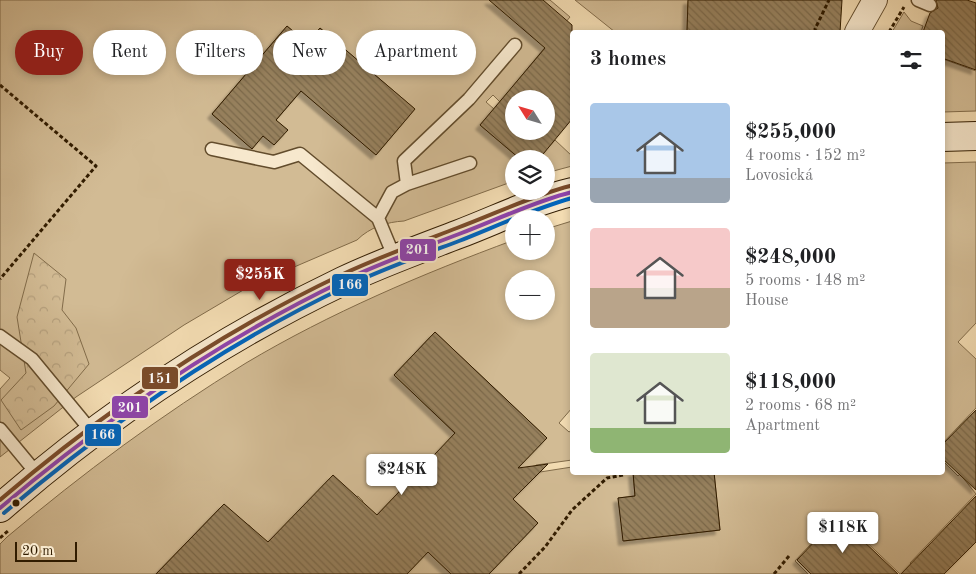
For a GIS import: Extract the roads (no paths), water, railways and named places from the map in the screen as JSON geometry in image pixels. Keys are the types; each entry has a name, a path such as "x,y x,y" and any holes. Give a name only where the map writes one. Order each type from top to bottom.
{"street":[{"path":"858,30 875,0"},
{"path":"945,137 976,136"},
{"path":"0,508 38,475 93,433 165,382 238,337 343,281 395,259 570,193"}],"lane":[{"path":"407,184 404,161 470,99 515,45"},
{"path":"212,149 274,162 300,154 378,218 395,259"},
{"path":"378,218 392,192 407,184 470,163"},
{"path":"0,336 32,359 93,433"},
{"path":"0,429 38,475"}]}
